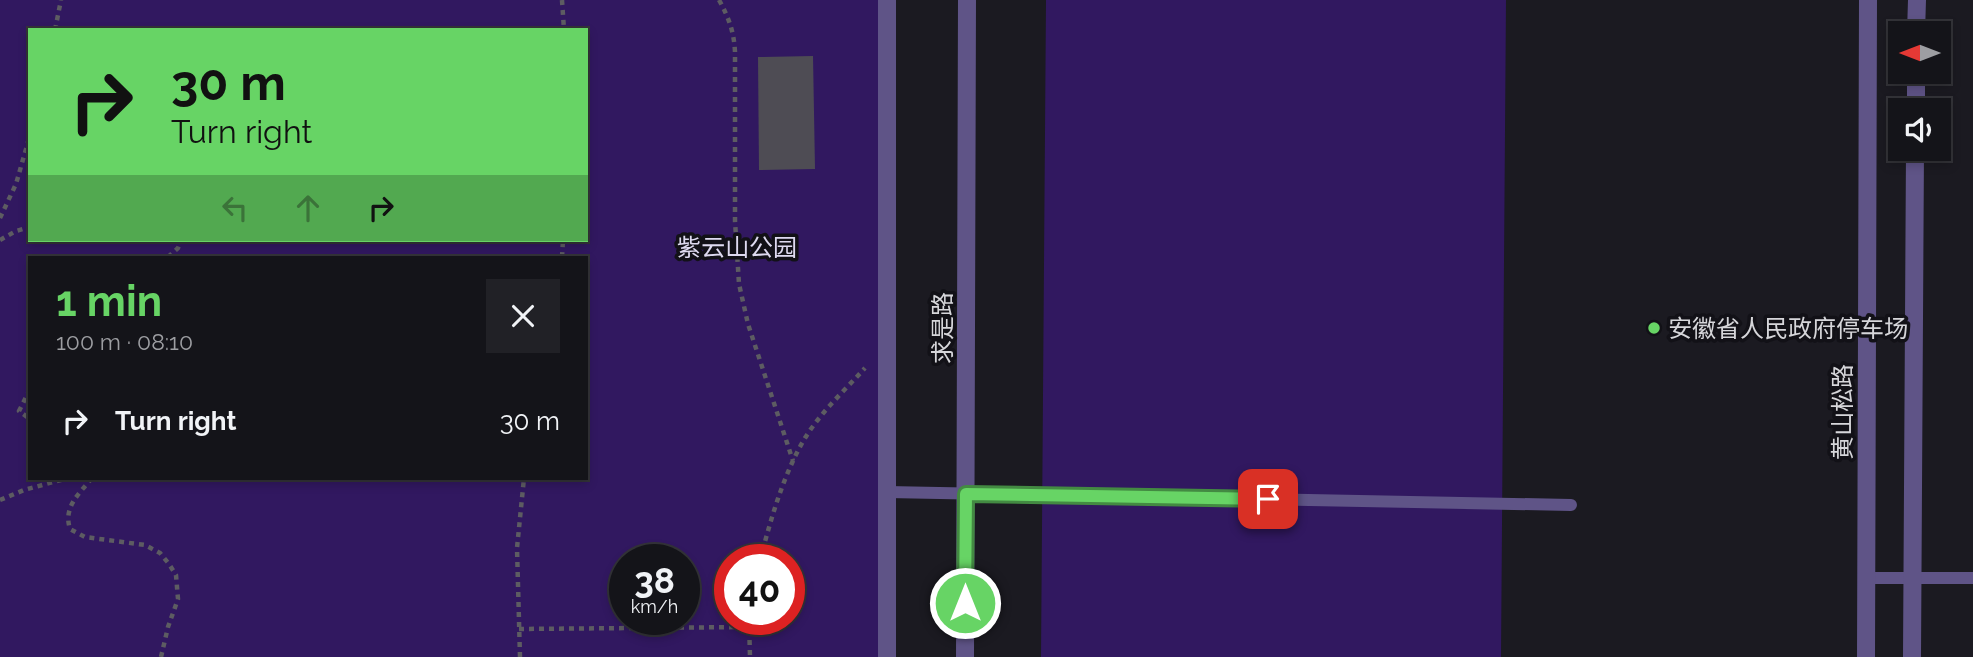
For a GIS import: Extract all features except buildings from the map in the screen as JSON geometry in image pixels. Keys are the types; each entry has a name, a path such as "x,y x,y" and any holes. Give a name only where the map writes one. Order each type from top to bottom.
{"street":[{"path":"887,0 887,657"},
{"name":"求是路","path":"965,657 967,0"},
{"name":"黄山松路","path":"1866,657 1868,0"},
{"path":"1916,21 1917,0"},
{"path":"1912,657 1915,161"}],"lane":[{"path":"887,492 1571,505"},
{"path":"1866,578 1973,578"}],"path":[{"path":"55,28 61,0"},
{"path":"562,0 564,28"},
{"path":"719,0 730,20 736,52 735,221 739,284 748,324 793,461"},
{"path":"0,218 16,184 28,142"},
{"path":"0,240 28,228"},
{"path":"169,256 180,242"},
{"path":"764,544 793,461 805,437 822,414 887,344"},
{"path":"28,393 19,411 28,418"},
{"path":"0,500 23,490 60,480"},
{"path":"90,480 71,504 67,514 70,529 85,537 145,545 160,553 176,575 178,599 167,627 161,657"},
{"path":"520,657 517,548 524,480"},
{"path":"519,629 714,627"},
{"path":"749,635 750,657"}],"green space":[{"name":"紫云山公园","path":"0,0 887,0 887,657 0,657"},
{"path":"1046,0 1506,0 1501,657 1041,657"}],"place":[{"name":"安徽省人民政府停车场","path":"1654,328"}],"route":[{"path":"965,603 966,494 1268,499"}]}
